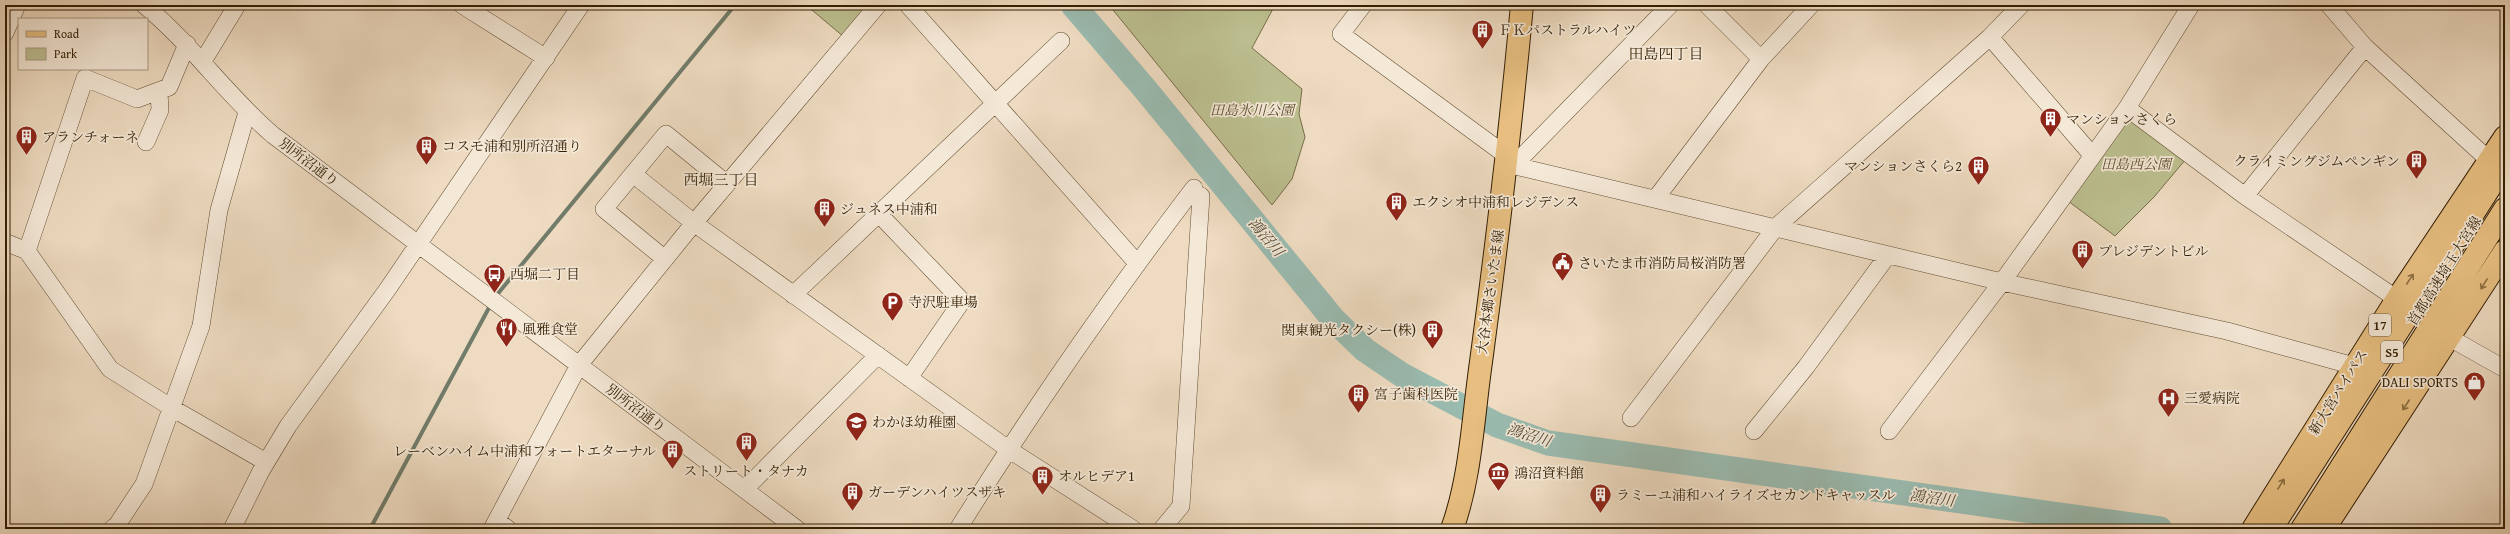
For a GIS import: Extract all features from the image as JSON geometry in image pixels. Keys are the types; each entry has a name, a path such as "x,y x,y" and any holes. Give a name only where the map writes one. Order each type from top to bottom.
{"main road":[{"name":"大谷本郷さいたま線","path":"1452,529 1463,484 1509,162 1522,5"},
{"name":"新大宮バイパス","path":"2268,525 2354,366 2397,299 2500,167 2505,137"},
{"name":"首都高速埼玉大宮線","path":"2268,525 2500,167"},
{"name":"首都高速埼玉大宮線","path":"2314,528 2505,209"},
{"path":"2314,528 2505,219"},
{"path":"2314,528 2450,338 2505,251"}],"street":[{"path":"5,34 17,5"},
{"name":"別所沼通り","path":"144,5 187,44 247,112 273,135 417,245 745,489 793,528"},
{"path":"203,61 237,5"},
{"path":"462,5 546,58"},
{"path":"232,529 266,462 319,381 417,245 581,5"},
{"path":"499,526 579,365 694,223 878,5"},
{"path":"908,5 1137,263"},
{"path":"1363,5 1341,34 1509,162 2002,282 2227,331 2354,366"},
{"path":"1509,162 1670,5"},
{"path":"1707,5 1761,59"},
{"path":"1656,198 1761,59 1811,5"},
{"path":"1631,418 1776,227 1990,37 2021,5"},
{"path":"1889,431 2002,282 2127,108 2191,5"},
{"path":"2329,5 2365,47 2500,167"},
{"path":"1990,37 2092,155"},
{"path":"793,294 1062,41"},
{"path":"28,251 85,78 137,99 159,92 169,87 187,44"},
{"path":"2245,196 2365,47"},
{"path":"146,142 160,110 159,92"},
{"path":"2127,108 2245,196 2397,299"},
{"path":"112,529 117,525 144,484 200,326 219,210 247,112"},
{"path":"665,259 604,209 666,134 727,184"},
{"path":"633,174 694,223 1008,449 1133,529"},
{"path":"958,529 1008,449 1137,263 1198,192 1181,506 1162,529"},
{"path":"879,214 962,301 909,378"},
{"path":"5,242 28,251 110,370 172,408 266,462"},
{"path":"1754,431 1806,367 1888,255"},
{"path":"2450,338 2505,369"},
{"path":"745,489 878,355"}],"green space":[{"path":"806,5 871,5 844,37"},
{"name":"田島氷川公園","path":"1109,5 1275,5 1252,48 1302,89 1299,114 1305,137 1292,179 1272,205"},
{"name":"田島西公園","path":"2133,118 2186,159 2154,197 2115,236 2068,201 2125,120"}],"waterway":[{"path":"496,296 735,5"},
{"name":"鴻沼川","path":"1073,5 1145,89 1333,319 1365,350 1402,375 1497,425 1548,443 2160,529"},
{"path":"370,529 491,304"}],"place":[{"name":"ＦＫパストラルハイツ","path":"1483,50"},
{"name":"マンションさくら","path":"2051,138"},
{"name":"アランチォーネ","path":"26,156"},
{"name":"コスモ浦和別所沼通り","path":"427,166"},
{"name":"クライミングジムペンギン","path":"2416,180"},
{"name":"マンションさくら2","path":"1978,186"},
{"name":"エクシオ中浦和レジデンス","path":"1396,222"},
{"name":"ジュネス中浦和","path":"825,228"},
{"name":"プレジデントビル","path":"2082,270"},
{"name":"さいたま市消防局桜消防署","path":"1562,282"},
{"name":"西堀二丁目","path":"495,294"},
{"name":"寺沢駐車場","path":"893,322"},
{"name":"風雅食堂","path":"506,348"},
{"name":"関東観光タクシー(株)","path":"1432,350"},
{"name":"DALI SPORTS","path":"2474,402"},
{"name":"宮子歯科医院","path":"1359,414"},
{"name":"三愛病院","path":"2169,418"},
{"name":"わかほ幼稚園","path":"857,442"},
{"name":"ストリート・タナカ","path":"746,462"},
{"name":"レーベンハイム中浦和フォートエターナル","path":"672,470"},
{"name":"鴻沼資料館","path":"1499,492"},
{"name":"オルヒデア1","path":"1042,496"},
{"name":"ガーデンハイツスザキ","path":"852,512"},
{"name":"ラミーユ浦和ハイライズセカンドキャッスル","path":"1600,514"}],"district":[{"name":"田島四丁目","path":"1666,54"},
{"name":"西堀三丁目","path":"721,180"}]}
